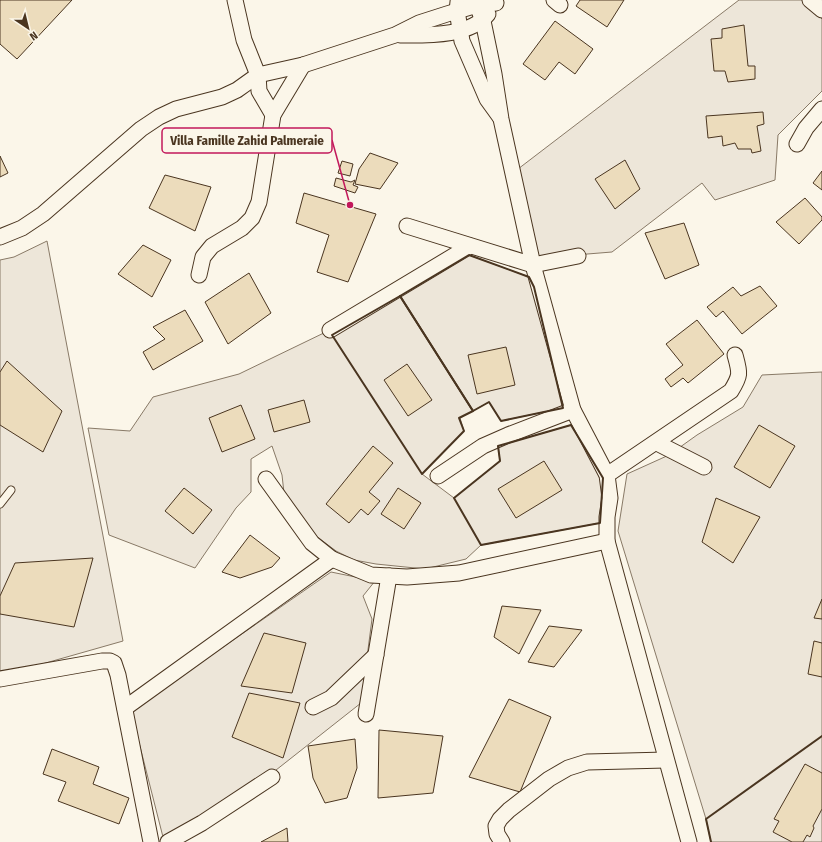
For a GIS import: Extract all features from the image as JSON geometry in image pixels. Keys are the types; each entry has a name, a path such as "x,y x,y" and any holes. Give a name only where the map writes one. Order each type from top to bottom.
{"street":[{"path":"234,0 244,40 258,75 259,92 273,115"},
{"path":"810,0 822,10"},
{"path":"0,237 22,228 43,214 141,129 159,117 176,109 222,97 237,90 258,75 303,65 395,35 458,6 474,3 498,2"},
{"path":"395,35 431,35 459,30 482,21 498,2"},
{"path":"474,3 482,21 494,74 501,119 533,265 573,410 607,475 610,498 607,517 607,541 689,842"},
{"path":"458,6 459,30 462,41 487,99 501,119"},
{"path":"199,275 203,257 212,246 242,228 252,218 259,202 273,115 303,65"},
{"path":"797,144 806,128 822,109"},
{"path":"407,226 533,265 578,256"},
{"path":"330,330 470,246"},
{"path":"607,475 657,443 731,391 738,380 740,371 735,355"},
{"path":"438,476 483,446 508,434 573,410"},
{"path":"657,443 704,467"},
{"path":"266,479 312,542 332,559 372,575 407,577 459,573 607,541"},
{"path":"125,708 332,559"},
{"path":"366,714 389,576"},
{"path":"313,707 331,698 376,655"},
{"path":"0,679 110,661 116,666 151,842"},
{"path":"502,842 497,834 496,826 500,819 509,810 549,779 568,768 587,762 666,760"},
{"path":"168,842 202,824 272,777"}],"lane":[{"path":"0,504 11,490"}],"shaded area":[{"path":"739,0 804,0 822,19 822,91 778,135 775,180 715,200 702,183 612,252 538,258 518,169"},
{"path":"47,241 123,641 0,676 0,260 14,257"},
{"path":"469,255 529,277 534,287 563,408 501,421 489,402 460,418 464,431 422,474 454,498 500,461 498,446 571,425 603,478 600,523 481,545 466,559 425,569 376,564 354,560 336,551 316,536 284,493 282,475 272,446 251,459 251,492 236,508 195,568 109,535 88,428 130,431 153,397 239,374 330,330"},
{"path":"822,372 822,842 711,842 706,819 618,531 627,474 669,455 697,435 743,407 762,375"},
{"path":"331,572 375,581 363,596 372,619 361,703 271,774 164,841 131,711"}],"building":[{"path":"0,0 72,0 17,59 0,44"},
{"path":"580,0 624,0 607,27 576,6"},
{"path":"555,21 593,49 575,74 559,62 545,80 523,64"},
{"path":"744,25 748,66 755,66 755,79 728,82 725,71 714,71 711,39 722,38 722,29"},
{"path":"763,112 764,124 757,126 761,151 752,153 751,149 738,149 735,143 723,146 722,136 708,138 706,116"},
{"path":"370,153 398,163 380,189 355,184 359,169"},
{"path":"0,156 8,173 0,177"},
{"path":"625,160 640,189 615,209 595,179"},
{"path":"342,161 353,164 350,176 338,173"},
{"path":"822,171 822,190 813,183"},
{"path":"165,175 211,187 195,231 149,208"},
{"path":"336,178 351,182 355,180 353,185 358,187 355,193 334,186"},
{"path":"304,193 376,214 348,282 317,272 329,235 296,223"},
{"path":"805,198 822,217 822,220 799,244 776,222"},
{"path":"684,223 699,265 665,279 645,233"},
{"path":"143,245 171,260 152,297 118,274"},
{"path":"249,273 271,313 228,344 205,302"},
{"path":"760,286 777,306 742,334 723,311 716,317 707,307 733,287 741,296"},
{"path":"185,310 203,341 153,370 143,352 165,339 153,327"},
{"path":"697,320 724,354 688,383 683,378 671,387 665,379 683,365 666,344"},
{"path":"506,347 515,385 477,394 468,355"},
{"path":"7,361 62,411 43,452 0,425 0,372"},
{"path":"407,364 432,400 408,416 384,380"},
{"path":"304,400 310,422 274,432 268,410"},
{"path":"241,405 255,439 222,452 209,418"},
{"path":"759,425 795,446 770,488 734,467"},
{"path":"373,446 393,463 369,492 380,501 368,515 361,509 349,523 326,504"},
{"path":"544,461 562,490 516,518 498,489"},
{"path":"184,488 212,510 193,534 165,511"},
{"path":"398,488 421,503 404,529 381,514"},
{"path":"716,498 760,517 733,563 702,542"},
{"path":"250,535 280,558 272,567 240,578 222,572"},
{"path":"93,558 74,627 0,614 0,596 15,563"},
{"path":"822,599 822,619 814,618"},
{"path":"502,606 541,610 519,654 494,637"},
{"path":"549,626 582,630 554,667 528,662"},
{"path":"264,633 306,643 292,693 241,686"},
{"path":"814,641 822,643 822,677 808,674"},
{"path":"249,693 300,703 283,758 232,737"},
{"path":"509,699 551,717 520,792 469,777"},
{"path":"379,730 443,736 433,793 378,798"},
{"path":"355,739 357,768 347,798 325,803 313,778 308,746"},
{"path":"52,749 99,767 93,784 129,798 119,824 58,801 66,782 43,774"},
{"path":"805,764 822,773 822,809 813,826 814,828 810,837 807,835 803,842 792,842 773,832 779,821 774,819"},
{"path":"287,828 288,842 261,842"}],"wall":[{"path":"469,255 529,277 534,287 563,408 501,421 489,402 473,411 400,296 469,255"},
{"path":"400,296 473,411 459,418 464,431 422,474 332,335 400,296"},
{"path":"571,425 603,478 600,523 481,545 454,498 500,461 498,446 571,425"},
{"path":"711,842 706,819 822,736"}],"place":[{"name":"Villa Famille Zahid Palmeraie","path":"350,205"}]}
